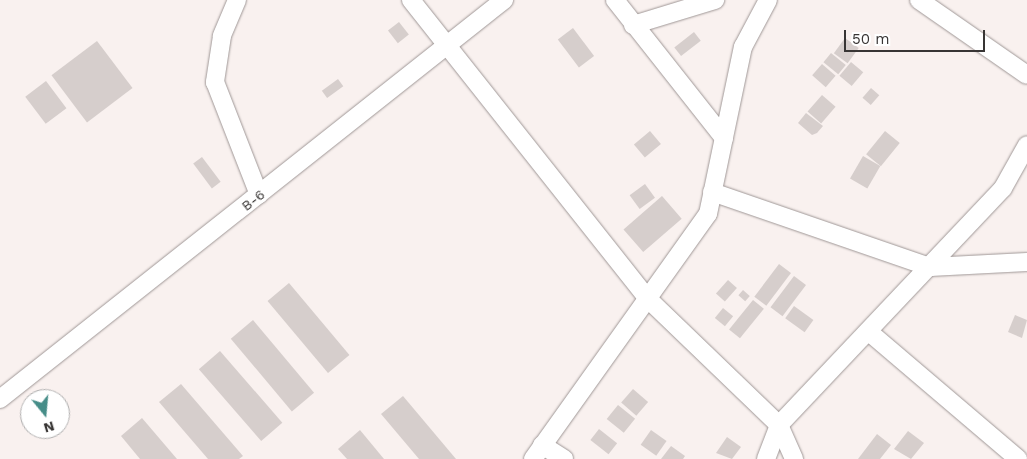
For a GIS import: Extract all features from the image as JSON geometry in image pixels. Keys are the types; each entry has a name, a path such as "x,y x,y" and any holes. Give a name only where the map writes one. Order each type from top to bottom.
{"street":[{"path":"237,0 222,36 215,82 260,195"},
{"path":"411,0 646,297 779,425 794,459"},
{"name":"B-6","path":"0,399 449,46 504,0"},
{"path":"615,0 633,26 724,138"},
{"path":"633,26 715,0"},
{"path":"564,459 537,452 646,297 708,214 743,47 768,0"},
{"path":"919,0 1027,75"},
{"path":"766,459 779,425 869,332 1003,188 1027,145"},
{"path":"712,192 930,267 1027,262"},
{"path":"869,332 1018,459"}],"building":[{"path":"399,22 409,35 398,43 388,31"},
{"path":"573,28 594,56 579,67 558,39"},
{"path":"694,32 701,41 681,56 674,47"},
{"path":"845,38 859,48 848,63 834,53"},
{"path":"97,41 133,88 87,122 51,75"},
{"path":"831,53 846,65 838,74 823,62"},
{"path":"851,62 863,72 852,86 839,76"},
{"path":"822,64 836,76 826,87 812,75"},
{"path":"338,79 343,86 327,98 322,91"},
{"path":"46,81 66,108 46,124 25,97"},
{"path":"871,88 879,95 871,105 862,98"},
{"path":"822,95 836,107 821,123 808,112"},
{"path":"806,113 823,126 817,133 812,135 798,123"},
{"path":"650,131 661,144 645,158 634,144"},
{"path":"885,131 900,143 881,166 866,154"},
{"path":"863,156 880,166 867,189 850,179"},
{"path":"202,157 221,182 212,188 193,164"},
{"path":"645,184 655,198 640,209 630,195"},
{"path":"662,196 682,219 643,252 624,229"},
{"path":"779,264 791,273 766,306 754,297"},
{"path":"794,276 806,285 783,316 771,307"},
{"path":"728,280 737,288 725,301 716,293"},
{"path":"289,283 349,355 328,373 268,301"},
{"path":"743,290 750,296 745,301 738,295"},
{"path":"753,300 764,309 740,338 729,330"},
{"path":"794,306 813,320 805,332 785,318"},
{"path":"723,308 733,316 725,326 715,318"},
{"path":"1015,315 1027,320 1022,338 1008,332"},
{"path":"253,320 314,393 292,411 231,339"},
{"path":"220,351 282,423 261,441 199,369"},
{"path":"181,384 243,456 239,459 208,459 159,402"},
{"path":"633,389 648,402 636,416 621,403"},
{"path":"403,396 456,459 419,459 381,414"},
{"path":"618,405 635,419 624,433 607,419"},
{"path":"142,418 177,459 140,459 121,436"},
{"path":"599,429 617,443 609,454 590,440"},
{"path":"360,430 384,459 347,459 338,449"},
{"path":"651,430 667,441 656,456 641,445"},
{"path":"908,431 924,443 911,459 894,449"},
{"path":"877,434 891,445 880,459 858,459"},
{"path":"727,437 741,447 732,459 716,453"},
{"path":"671,446 685,456 683,459 661,459"}]}
